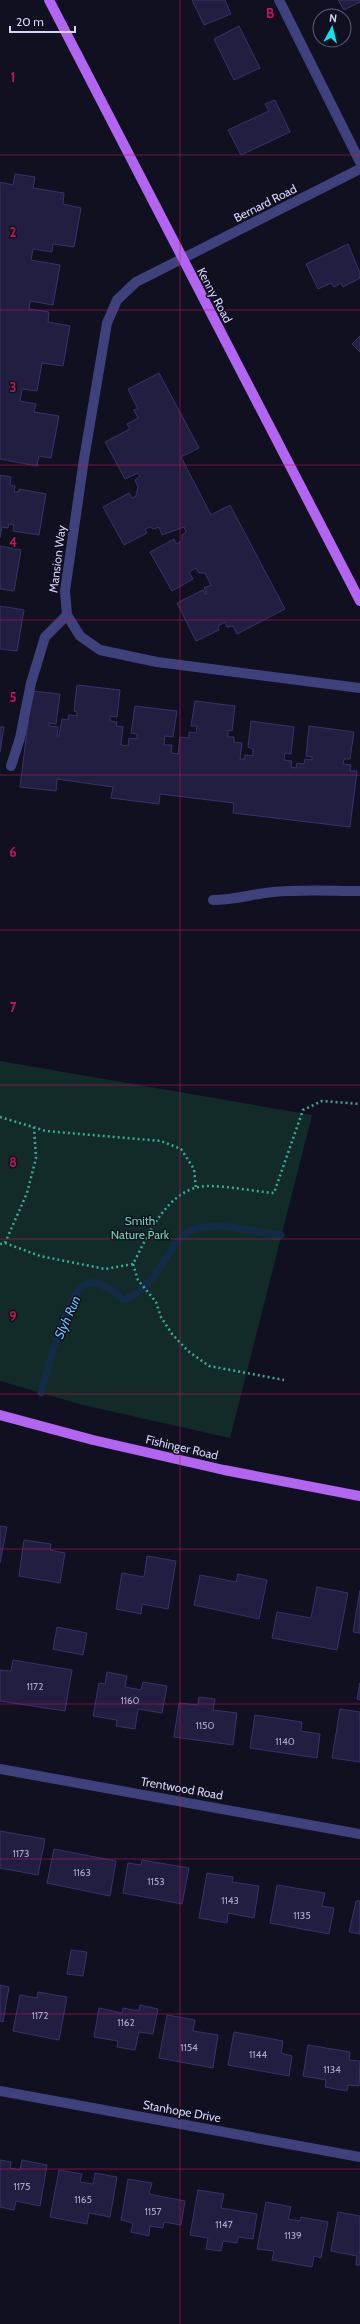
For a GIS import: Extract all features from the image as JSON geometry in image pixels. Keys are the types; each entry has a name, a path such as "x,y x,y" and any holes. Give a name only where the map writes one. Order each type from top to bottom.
{"main road":[{"name":"Kenny Road","path":"49,0 360,601"},
{"name":"Fishinger Road","path":"0,1415 93,1440 216,1469 360,1496"}],"street":[{"path":"278,0 360,162"},
{"name":"Bernard Road","path":"182,259 360,169"},
{"name":"Mansion Way","path":"182,259 136,282 117,300 107,323 84,459 65,591 68,615 80,636 100,650 157,662 360,688"},
{"path":"11,766 20,738 31,683 46,638 68,615"},
{"path":"212,900 233,900 271,892 297,890 360,891"},
{"name":"Trentwood Road","path":"0,1768 360,1834"},
{"name":"Stanhope Drive","path":"0,2091 360,2156"}],"path":[{"path":"284,1380 209,1366 188,1351 172,1334 161,1318 156,1302 138,1280 133,1264 165,1210 181,1193 206,1186 274,1193 303,1110 322,1101 360,1104"},
{"path":"0,1117 46,1130 161,1141 181,1149 194,1169 196,1189"},
{"path":"5,1243 27,1193 36,1158 34,1127"},
{"path":"0,1244 5,1243 40,1256 105,1269 133,1264"}],"green space":[{"name":"Smith Nature Park","path":"0,1061 312,1115 230,1438 83,1405 0,1381"}],"building":[{"path":"192,0 225,0 231,14 204,25"},
{"path":"338,0 360,0 360,2 348,8 343,8"},
{"path":"239,26 260,68 234,80 214,39"},
{"path":"275,100 290,132 241,155 228,130 269,111 265,104"},
{"path":"15,174 35,177 33,188 64,193 63,204 81,208 74,247 53,244 52,252 33,249 31,260 60,265 53,305 30,301 29,309 49,312 48,322 70,326 63,366 42,363 37,391 22,389 20,401 36,404 34,412 59,416 51,458 39,456 37,466 0,459 0,182 13,185"},
{"path":"348,244 360,273 360,278 343,287 341,283 334,287 331,283 318,289 306,264"},
{"path":"360,336 360,352 352,344"},
{"path":"159,373 199,448 181,457 211,515 230,505 285,609 237,634 233,626 227,627 225,622 218,626 219,630 196,641 177,603 203,590 205,594 207,594 204,588 211,585 205,573 199,573 196,568 189,572 193,579 172,591 150,552 174,539 176,544 182,541 182,535 186,532 184,527 162,535 159,527 154,529 150,527 145,529 147,533 124,545 103,507 129,493 132,498 136,496 138,487 135,480 140,476 138,473 125,479 105,442 130,429 127,424 138,418 134,410 138,409 128,389"},
{"path":"0,475 11,477 10,485 15,486 14,492 19,492 19,489 46,494 39,535 13,531 14,525 9,524 8,528 2,527 0,538"},
{"path":"0,546 21,550 14,591 0,589"},
{"path":"0,606 24,610 17,651 0,649"},
{"path":"77,685 120,690 117,717 110,716 110,721 117,722 116,726 123,727 121,745 128,746 129,738 137,739 137,734 131,733 135,706 177,711 173,737 165,736 164,745 172,745 171,753 178,754 180,737 189,738 189,732 196,733 197,726 191,726 195,701 235,706 232,731 228,730 228,737 234,737 234,742 242,743 240,759 245,759 245,755 253,756 253,749 248,747 251,721 294,727 291,754 285,753 284,760 292,761 291,767 296,768 297,763 304,764 305,759 312,760 312,757 306,756 309,726 354,732 350,759 344,759 343,764 351,765 350,771 357,771 350,827 233,813 234,803 160,794 159,804 111,798 113,787 57,779 56,791 20,787 32,691 60,694 56,724 49,723 49,726 58,727 57,736 59,736 62,719 68,720 69,715 77,716 77,712 74,711"},
{"path":"0,727 4,727 0,752"},
{"path":"0,1526 7,1527 0,1563"},
{"path":"24,1540 51,1544 50,1550 65,1553 60,1583 19,1576"},
{"path":"147,1556 176,1561 168,1609 142,1604 141,1614 116,1609 122,1573 144,1577"},
{"path":"238,1574 267,1580 259,1619 194,1605 200,1575 236,1582"},
{"path":"317,1587 348,1593 337,1650 272,1638 277,1612 311,1618"},
{"path":"360,1590 360,1633 353,1632"},
{"path":"57,1627 87,1633 83,1655 53,1649"},
{"path":"13,1660 72,1670 65,1711 0,1701 0,1670 11,1671"},
{"path":"107,1672 127,1676 125,1687 141,1690 143,1682 167,1686 162,1713 138,1709 135,1729 116,1726 117,1720 93,1716 99,1683 105,1684"},
{"path":"360,1683 360,1700 357,1699"},
{"path":"199,1697 215,1699 213,1710 237,1713 233,1745 174,1737 179,1703 198,1705"},
{"path":"340,1709 360,1712 360,1762 332,1758"},
{"path":"255,1715 302,1722 301,1731 320,1734 317,1758 250,1748"},
{"path":"0,1831 45,1839 38,1875 0,1868"},
{"path":"54,1849 116,1861 110,1896 47,1883"},
{"path":"142,1860 189,1868 182,1904 123,1893 128,1863 141,1865"},
{"path":"207,1873 233,1877 232,1882 259,1886 254,1918 228,1913 227,1923 199,1918"},
{"path":"277,1885 325,1893 322,1906 334,1908 329,1934 270,1923"},
{"path":"356,1901 360,1901 360,1934 349,1932"},
{"path":"71,1950 87,1952 83,1976 67,1974"},
{"path":"0,1985 9,1987 3,2022 0,2021"},
{"path":"38,1992 67,1997 59,2040 13,2031 20,1995 37,1998"},
{"path":"140,2005 158,2009 153,2034 139,2032 135,2050 117,2047 118,2041 94,2037 99,2008 122,2013 123,2008 139,2011"},
{"path":"167,2015 195,2020 193,2031 218,2035 213,2068 159,2058"},
{"path":"234,2032 283,2041 281,2053 292,2056 289,2076 228,2065"},
{"path":"308,2045 350,2052 349,2060 360,2061 359,2086 348,2085 347,2091 325,2087 326,2080 303,2076"},
{"path":"0,2160 11,2162 10,2168 20,2170 22,2160 47,2165 40,2206 16,2201 14,2210 0,2207"},
{"path":"59,2170 82,2174 80,2182 93,2184 95,2173 117,2177 110,2217 89,2213 87,2224 50,2217"},
{"path":"128,2179 152,2183 149,2194 185,2201 181,2225 164,2222 163,2228 150,2226 149,2236 131,2232 133,2223 121,2220"},
{"path":"198,2190 224,2194 221,2208 257,2214 253,2239 238,2237 237,2243 223,2241 221,2251 206,2249 208,2238 190,2235"},
{"path":"266,2202 291,2207 288,2219 300,2221 301,2217 328,2222 321,2258 314,2256 312,2267 272,2260 274,2251 257,2249"},
{"path":"338,2212 360,2216 360,2265 356,2265 357,2256 331,2251"}],"waterway":[{"name":"Slyh Run","path":"41,1393 52,1354 64,1320 75,1294 82,1286 95,1282 110,1289 123,1300 136,1294 155,1274 177,1241 185,1234 195,1229 216,1226 281,1235"}]}
